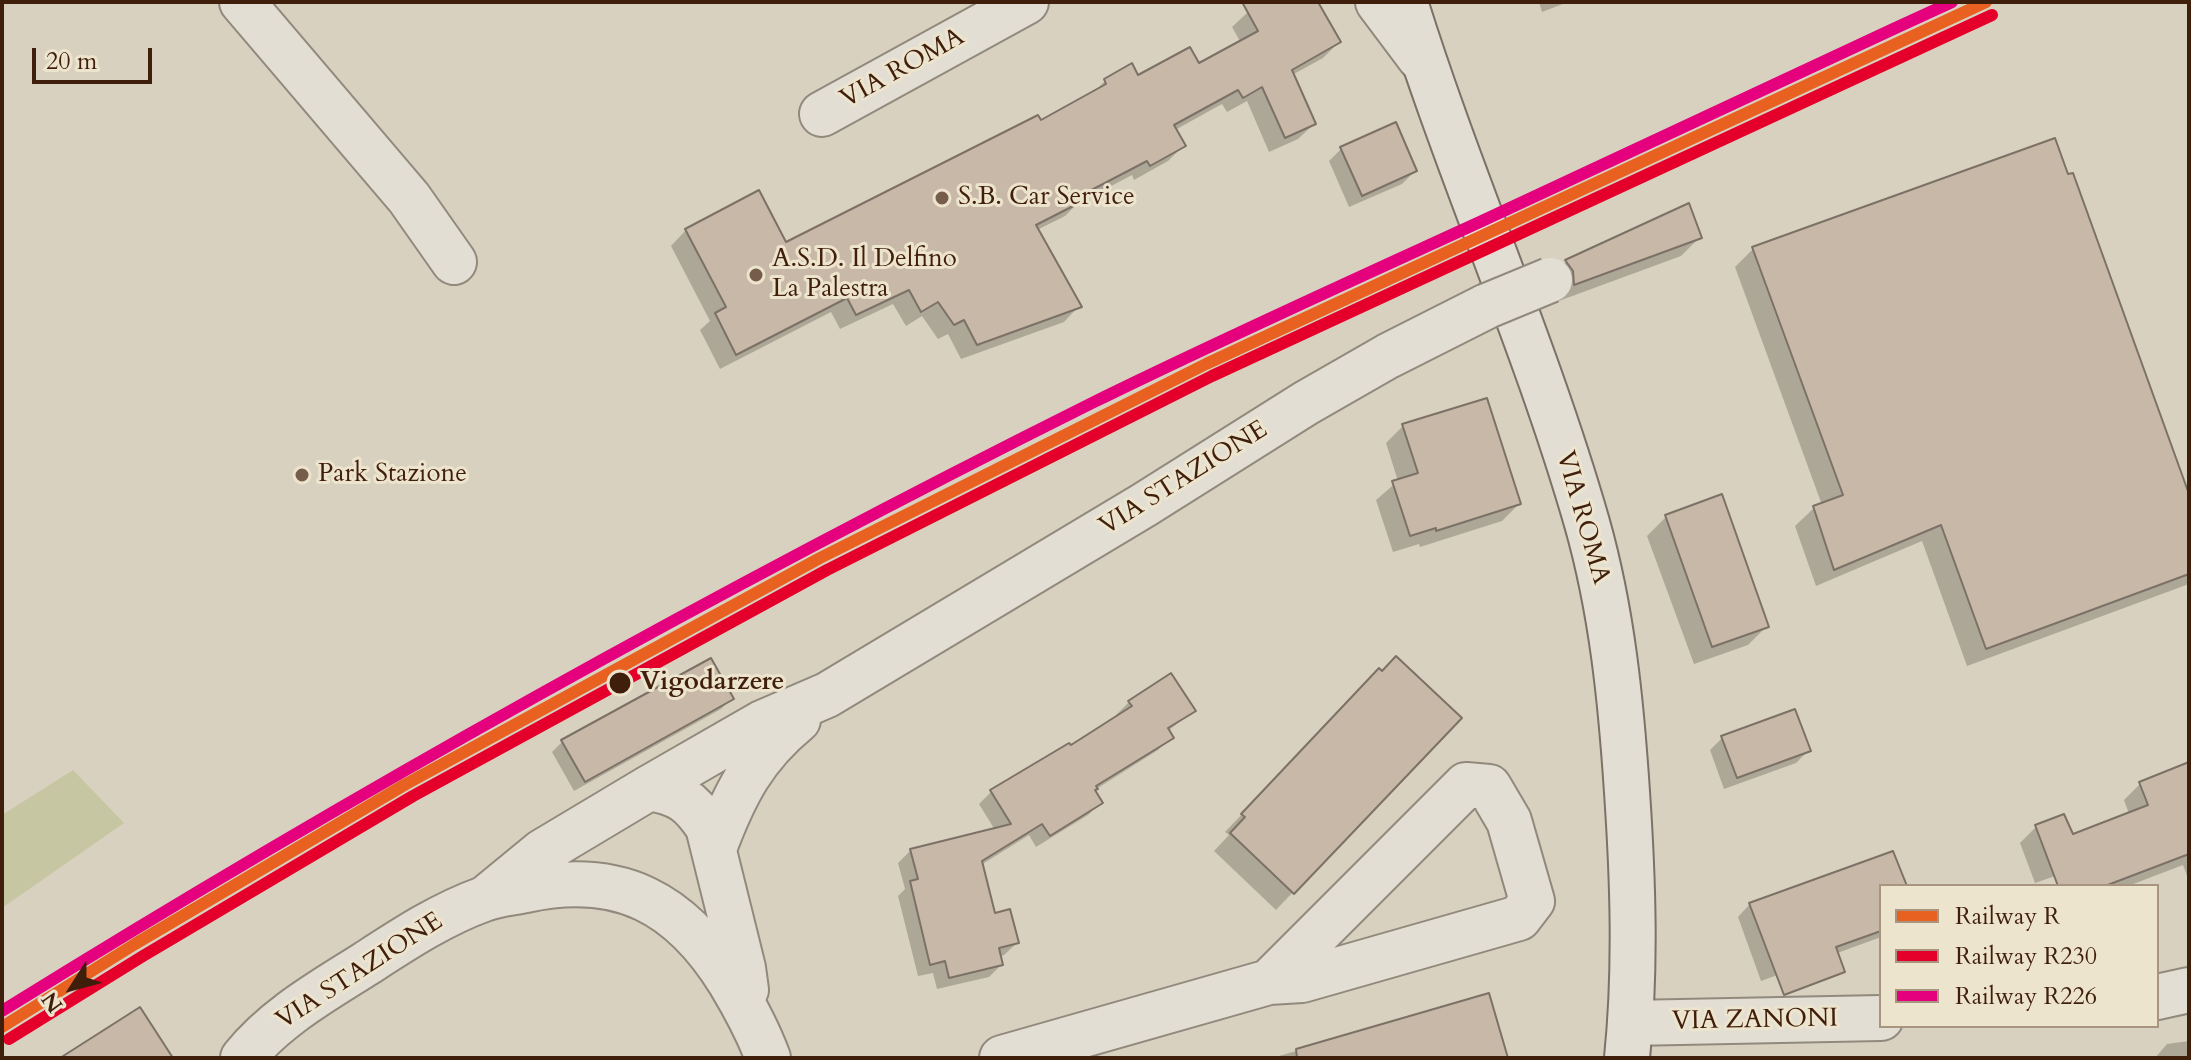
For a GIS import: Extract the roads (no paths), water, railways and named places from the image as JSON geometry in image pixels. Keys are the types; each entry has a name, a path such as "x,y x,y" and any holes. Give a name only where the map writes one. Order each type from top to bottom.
{"street":[{"path":"242,2 409,198 454,262"},
{"name":"VIA ROMA","path":"822,114 1026,2"},
{"path":"1378,2 1427,68"},
{"name":"VIA ROMA","path":"1405,2 1548,401 1587,524 1610,621 1623,732 1632,858 1628,1041"},
{"name":"VIA STAZIONE","path":"243,1058 286,1015 420,930 486,898 542,852 649,788 762,723 827,695 1388,356 1487,306 1550,280"},
{"name":"VIA STAZIONE","path":"715,846 730,806 750,770 772,741 827,695"},
{"path":"1002,1058 1269,982 1302,980 1519,918 1532,901 1509,821 1489,787 1466,785 1269,982"},
{"name":"VIA STAZIONE","path":"649,788 672,792 696,809 708,827 743,968 748,1013"},
{"name":"VIA STAZIONE","path":"486,898 558,884 611,888 643,898 675,915 697,936 717,962 748,1013 768,1058"},
{"path":"2159,997 2189,990"},
{"name":"VIA ZANONI","path":"1628,1041 1879,1018"}],"rail line":[{"name":"R226","path":"2,1011 269,849 540,694 953,474 1189,356 1952,2"},
{"name":"R","path":"2,1027 135,944 406,784 820,558 1206,364 1986,2"},
{"name":"R230","path":"9,1039 413,796 827,570 1212,376 1992,15"}],"place":[{"name":"S.B. Car Service","path":"942,198"},
{"name":"A.S.D. Il Delfino La Palestra","path":"756,275"},
{"name":"Park Stazione","path":"302,475"},
{"name":"Vigodarzere","path":"620,683"}]}
